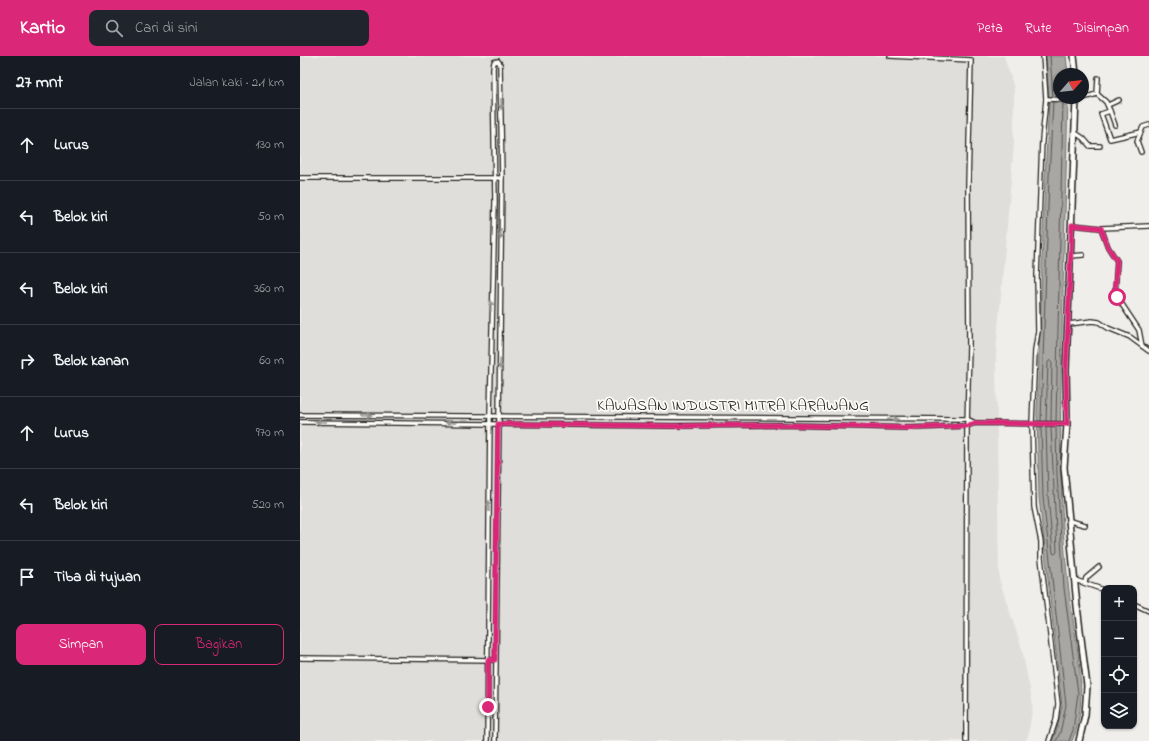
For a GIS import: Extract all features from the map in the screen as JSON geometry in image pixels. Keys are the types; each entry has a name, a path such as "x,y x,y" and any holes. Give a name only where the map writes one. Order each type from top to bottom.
{"street":[{"path":"890,56 971,60 967,419 966,741"},
{"path":"1043,56 1047,99 1042,140 1037,276 1038,331 1035,350 1033,424 1034,507 1042,542 1041,563 1058,704 1055,726 1049,741"},
{"path":"1074,56 1075,68"},
{"path":"487,741 494,178 493,68 494,62 498,61 500,65 502,178 495,741"},
{"path":"1098,78 1097,94 1108,105 1115,125"},
{"path":"1089,96 1097,94"},
{"path":"1047,99 1053,99"},
{"path":"1108,105 1119,100"},
{"path":"1074,104 1072,225 1066,370 1067,424 1064,467 1066,498 1070,520 1074,580 1087,686 1084,715 1079,741"},
{"path":"1110,111 1101,114 1110,139 1142,132"},
{"path":"1140,152 1137,141 1143,127 1149,125"},
{"path":"1074,132 1083,138 1090,146 1100,146"},
{"path":"494,154 502,154"},
{"path":"300,178 502,178"},
{"path":"1072,225 1101,228 1149,226"},
{"path":"1101,228 1108,247 1117,261 1115,294 1140,330 1142,346"},
{"path":"1071,256 1083,255"},
{"path":"1069,324 1092,321 1099,322 1108,328 1130,337 1149,351"},
{"name":"KAWASAN INDUSTRI MITRA KARAWANG","path":"300,415 490,415 600,418 967,419 975,423"},
{"name":"KAWASAN INDUSTRI MITRA KARAWANG","path":"300,422 673,426 781,425 912,428 967,426 975,423 1067,424"},
{"path":"1070,520 1085,525"},
{"path":"1085,582 1086,578 1099,568"},
{"path":"1074,580 1085,582 1101,589"},
{"path":"1137,605 1149,610"},
{"path":"300,658 495,660"}],"shaded area":[{"path":"300,56 1004,56 1014,88 1014,144 996,352 999,579 1022,649 1033,705 1028,736 1025,741 300,741"}],"water":[{"path":"1046,56 1066,56 1067,68 1053,68 1053,104 1068,104 1060,427 1061,493 1065,558 1080,667 1081,687 1078,725 1072,741 1052,741 1056,732 1062,706 1039,497 1037,414 1049,103"}],"route":[{"path":"488,707 488,660 495,660 498,424 673,426 781,425 912,428 967,426 975,423 1067,424 1066,370 1072,225 1101,228 1108,247 1117,261 1115,292 1117,297"}]}
